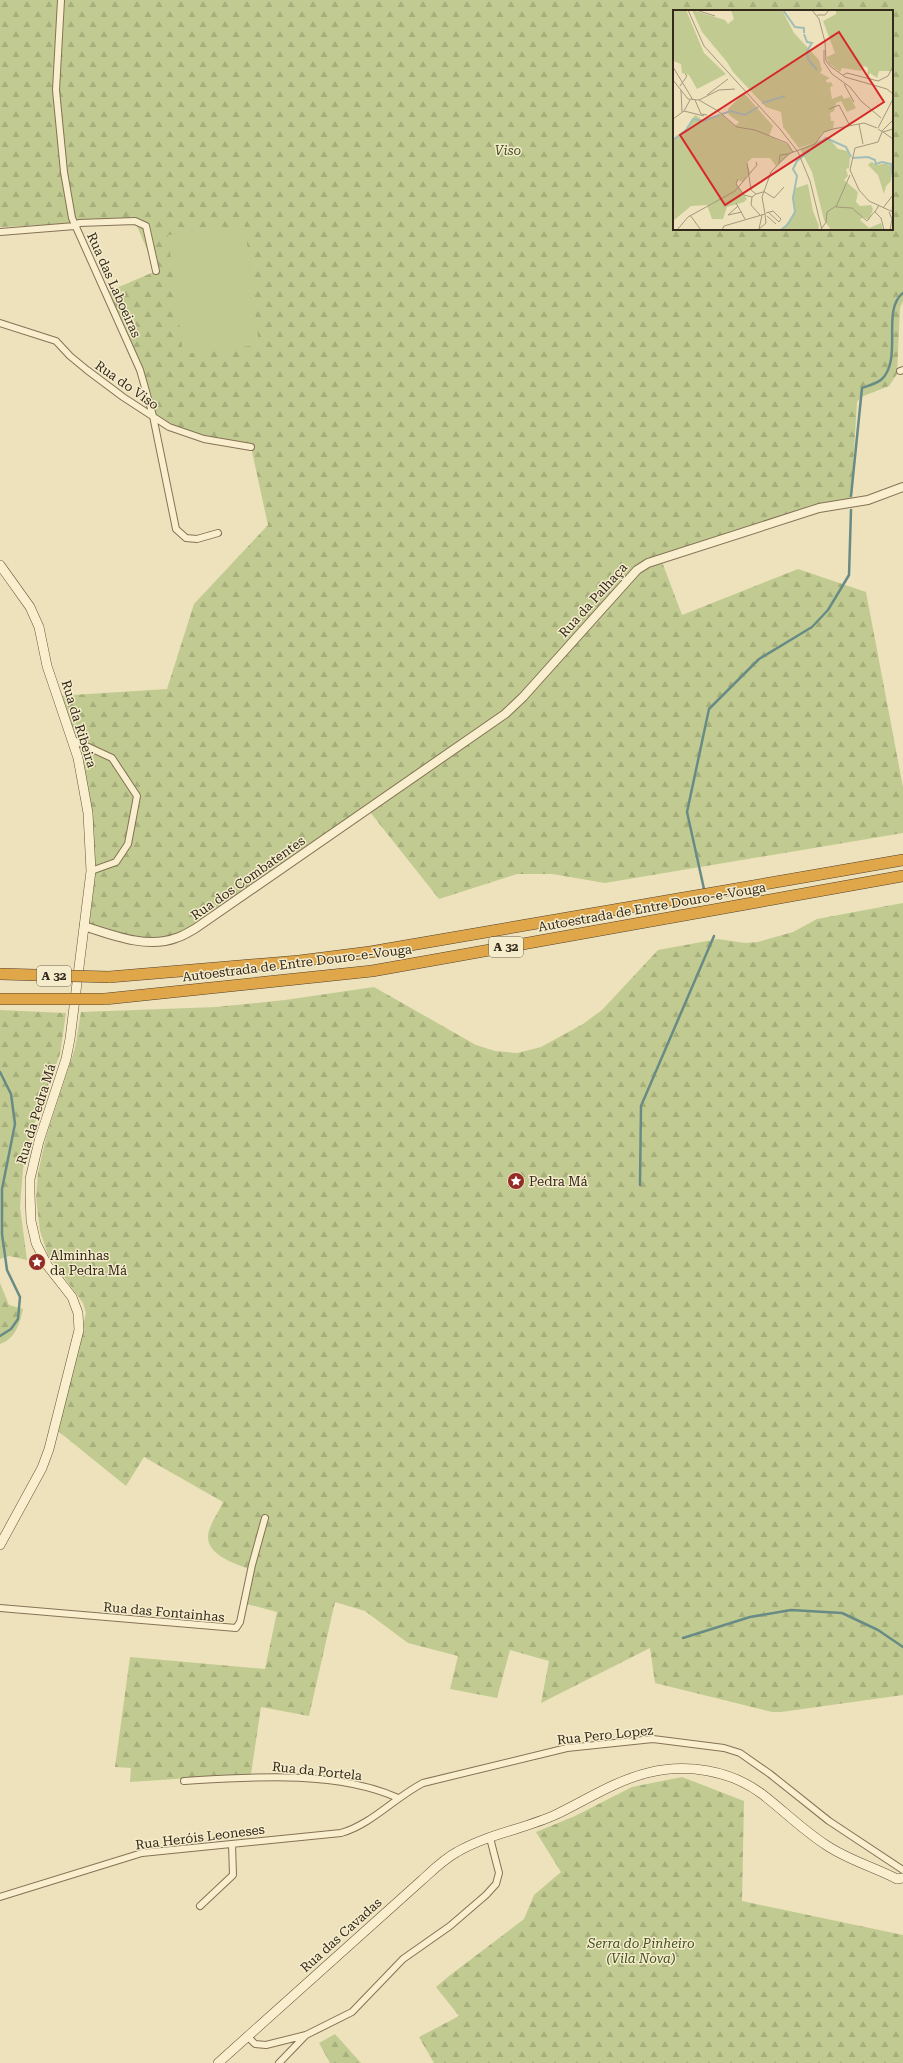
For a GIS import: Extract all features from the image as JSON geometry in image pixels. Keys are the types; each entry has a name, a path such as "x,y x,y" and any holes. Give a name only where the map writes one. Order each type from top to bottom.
{"highway":[{"name":"Autoestrada de Entre Douro-e-Vouga","path":"0,974 109,977 298,961 370,952 903,860"},
{"name":"Autoestrada de Entre Douro-e-Vouga","path":"0,999 106,999 372,971 903,876"}],"main road":[{"name":"Rua da Ribeira","path":"0,565 30,607 39,627 47,666 78,758 88,813 90,871 84,926"},
{"name":"Rua da Pedra Má","path":"0,1545 42,1468 50,1449 80,1330 78,1313 72,1297 47,1265 36,1243 31,1221 30,1179 39,1141 69,1048 84,926"},
{"name":"Rua das Cavadas","path":"218,2063 440,1864 457,1852 490,1838 555,1815 620,1782 647,1773 674,1768 698,1769 722,1774 742,1782 761,1794 827,1846 845,1856 897,1879 903,1878"}],"street":[{"name":"Rua das Laboeiras","path":"61,0 56,90 64,172 72,218 140,370 153,416 176,529 186,538 198,539 218,533"},
{"path":"0,232 75,226 79,224 135,221 146,226 156,271"},
{"name":"Rua do Viso","path":"0,323 56,340 70,356 87,370 169,427 204,439 252,447"},
{"name":"Rua da Palhaça","path":"409,780 505,714 523,697 636,570 648,563 819,508 868,500 903,487"},
{"path":"71,739 112,758 137,796 128,844 116,862 90,871"},
{"name":"Rua dos Combatentes","path":"84,926 122,938 150,942 175,939 196,928 409,780"},
{"name":"Rua das Fontainhas","path":"0,1608 236,1628 240,1622 252,1565 265,1518"},
{"name":"Rua Pero Lopez","path":"398,1798 422,1783 567,1748 653,1739 724,1748 740,1753 770,1774 829,1821 903,1870"},
{"name":"Rua da Portela","path":"184,1781 278,1776 330,1781 379,1790 398,1798"},
{"name":"Rua Heróis Leoneses","path":"0,1897 142,1853 341,1833 356,1829 398,1798"},
{"path":"247,2036 255,2044 266,2045 306,2035 352,2012 407,1956 450,1926 486,1895 496,1884 499,1873 498,1861 490,1838"},
{"path":"200,1906 233,1875 232,1844"},
{"path":"279,2063 306,2035"}],"green space":[{"name":"Viso","path":"0,0 903,0 903,301 900,308 897,374 889,386 861,397 857,402 851,500 812,505 661,559 682,615 798,569 866,592 903,787 903,833 605,883 552,874 517,874 439,899 366,807 196,928 150,942 84,926 91,871 78,758 57,696 167,689 194,604 268,525 251,447 200,437 164,423 153,416 140,370 105,293 156,271 135,221 0,227"},
{"path":"245,226 259,345 183,354 168,235"},
{"path":"903,903 903,1695 772,1712 655,1683 650,1648 541,1703 549,1661 510,1650 497,1698 450,1689 458,1656 408,1643 365,1611 335,1602 309,1716 261,1707 251,1774 130,1782 131,1768 115,1767 130,1657 265,1669 277,1612 247,1604 254,1571 233,1563 219,1555 209,1544 208,1533 223,1502 144,1457 126,1486 58,1431 86,1313 83,1303 48,1255 40,1231 36,1197 38,1173 46,1137 75,1048 81,1012 216,1007 285,1000 374,987 476,1045 495,1051 517,1053 541,1047 583,1024 602,1010 658,950 718,939 745,943 758,942 793,932 817,919"},
{"path":"0,1010 66,1013 60,1054 34,1125 23,1169 20,1207 27,1260 9,1256 0,1259"},
{"path":"0,1283 9,1305 23,1309 18,1326 13,1335 0,1344"},
{"name":"Serra do Pinheiro (Vila Nova)","path":"682,1777 744,1801 742,1901 903,1935 903,2063 434,2063 419,2037 459,2016 436,1987 524,1919 534,1895 561,1872 536,1832 575,1816 632,1787"},
{"path":"335,2034 361,2063 330,2063 319,2043"}],"waterway":[{"path":"851,496 862,388 882,379 888,370 891,359 893,311 897,301 903,293"},
{"path":"704,889 687,812 709,709 759,659 812,627 828,610 849,575 851,510"},
{"path":"640,1185 641,1106 714,936"},
{"path":"0,1072 11,1094 15,1124 2,1189 2,1234 7,1270 20,1297 18,1319 11,1329 0,1336"},
{"path":"683,1638 750,1617 791,1610 842,1613 878,1630 903,1647"}],"place":[{"name":"Pedra Má","path":"516,1181"},
{"name":"Alminhas da Pedra Má","path":"37,1262"}]}
